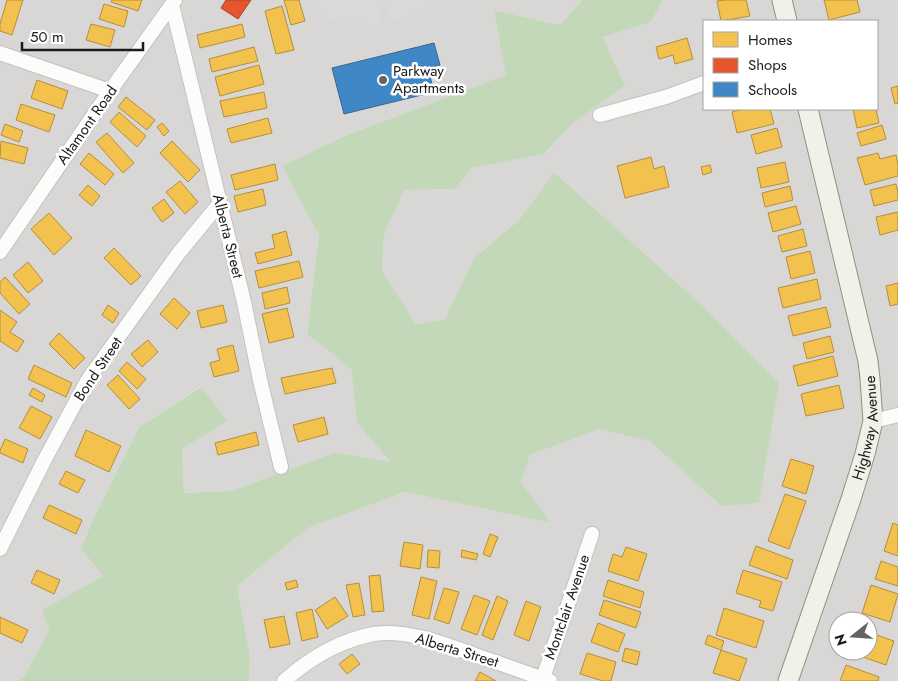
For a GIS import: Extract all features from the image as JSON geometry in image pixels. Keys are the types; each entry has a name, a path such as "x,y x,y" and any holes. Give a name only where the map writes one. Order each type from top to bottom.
{"main road":[{"path":"782,0 787,20"},
{"name":"Highway Avenue","path":"788,681 854,490 873,421 868,361 808,110"}],"street":[{"name":"Altamont Road","path":"0,252 110,91 174,3"},
{"name":"Alberta Street","path":"174,3 281,467"},
{"path":"0,53 110,91"},
{"path":"600,115 666,97 703,83"},
{"name":"Bond Street","path":"0,549 87,381 178,254 220,204"},
{"path":"873,421 898,415"},
{"name":"Montclair Avenue","path":"545,680 592,534"},
{"name":"Alberta Street","path":"284,681 300,667 342,643 375,634 395,634 439,642 545,680"}],"shaded area":[{"path":"0,0 582,0 560,25 494,10 507,75 347,135 282,166 319,236 307,334 351,369 357,423 392,462 336,452 231,491 184,493 182,449 228,421 200,387 139,427 93,519 81,549 103,576 43,610 49,630 23,678 16,681 0,681"},
{"path":"317,0 376,0 382,26 322,20"},
{"path":"384,0 425,0 428,13 388,21"},
{"path":"663,0 898,0 898,681 249,681 250,656 237,586 308,528 405,492 551,523 521,482 530,455 600,429 650,440 721,506 779,383 705,308 554,172 519,220 474,258 445,319 416,326 382,270 384,235 404,190 455,189 472,168 544,154 573,123 625,86 603,37 651,22"}],"green space":[{"path":"582,0 663,0 651,22 603,37 625,86 573,123 544,154 472,168 455,189 404,190 384,235 382,270 416,325 445,319 474,258 519,220 554,172 705,308 779,383 759,503 721,506 650,441 600,429 530,455 521,482 551,523 405,492 308,528 237,586 250,656 249,681 16,681 23,678 49,630 42,610 103,576 81,549 93,519 139,427 201,387 228,421 182,449 184,493 231,491 336,452 391,462 357,423 351,369 307,334 319,236 282,166 347,135 506,75 494,10 560,25"}],"building: Homes":[{"path":"7,0 23,0 12,35 0,31 0,24"},
{"path":"112,0 142,0 138,11 111,2"},
{"path":"284,0 299,0 305,21 291,25"},
{"path":"746,0 750,16 721,20 717,1"},
{"path":"824,0 857,0 860,12 829,20"},
{"path":"104,4 128,11 124,27 99,19"},
{"path":"282,6 294,50 276,54 265,11"},
{"path":"91,24 115,30 110,47 86,40"},
{"path":"242,24 245,37 200,48 197,35"},
{"path":"687,38 693,59 675,64 673,55 659,59 656,47"},
{"path":"254,47 258,61 212,72 209,59"},
{"path":"259,65 264,84 220,96 215,77"},
{"path":"37,80 68,91 62,109 31,98"},
{"path":"898,86 898,103 895,104 891,88"},
{"path":"264,92 267,108 224,117 220,101"},
{"path":"126,97 155,120 147,130 118,107"},
{"path":"21,104 55,115 49,132 16,120"},
{"path":"739,110 770,110 774,124 737,133 732,112"},
{"path":"853,110 876,110 879,123 857,128"},
{"path":"119,112 146,136 137,147 110,122"},
{"path":"268,118 272,133 231,143 227,129"},
{"path":"162,123 169,131 164,136 157,127"},
{"path":"5,124 23,131 19,142 1,135"},
{"path":"882,125 886,139 861,146 857,133"},
{"path":"777,128 782,147 756,154 751,135"},
{"path":"107,133 134,163 123,173 96,142"},
{"path":"1,141 28,148 24,164 0,158"},
{"path":"172,141 200,170 188,182 160,153"},
{"path":"89,153 114,174 105,185 80,164"},
{"path":"878,153 880,159 896,155 898,176 865,185 857,158"},
{"path":"651,157 654,169 664,166 669,187 625,198 617,166"},
{"path":"785,162 789,182 761,188 757,168"},
{"path":"275,164 278,180 235,190 231,175"},
{"path":"710,165 712,172 703,175 701,167"},
{"path":"180,181 198,202 185,214 166,192"},
{"path":"896,184 898,200 874,206 870,190"},
{"path":"88,185 100,196 92,206 79,195"},
{"path":"790,186 793,200 765,207 762,193"},
{"path":"263,189 266,205 238,212 234,196"},
{"path":"164,199 174,213 162,222 152,208"},
{"path":"796,206 801,224 773,232 768,213"},
{"path":"898,212 898,230 880,235 876,217"},
{"path":"49,213 72,238 54,255 31,229"},
{"path":"803,229 807,246 782,252 778,236"},
{"path":"286,231 292,255 258,264 255,253 275,248 272,235"},
{"path":"114,248 141,276 131,285 104,258"},
{"path":"810,251 815,273 791,279 786,257"},
{"path":"299,261 303,277 259,288 255,271"},
{"path":"28,262 43,281 28,293 13,275"},
{"path":"5,277 30,304 19,314 0,293 0,282"},
{"path":"817,279 821,299 783,308 778,288"},
{"path":"898,283 898,304 890,306 886,286"},
{"path":"287,287 290,303 265,309 262,293"},
{"path":"174,298 190,313 177,329 160,314"},
{"path":"108,305 119,313 113,323 102,315"},
{"path":"223,305 227,322 201,328 197,311"},
{"path":"826,307 831,327 793,336 788,316"},
{"path":"287,308 294,337 269,343 262,314"},
{"path":"0,310 17,322 10,332 24,341 17,352 0,341"},
{"path":"59,333 85,358 74,369 49,344"},
{"path":"830,336 834,352 807,359 803,343"},
{"path":"148,340 158,352 142,367 131,354"},
{"path":"233,345 239,371 214,377 210,363 220,360 217,349"},
{"path":"833,356 838,376 798,386 793,366"},
{"path":"127,362 146,379 137,389 119,371"},
{"path":"34,365 72,383 66,397 28,379"},
{"path":"332,368 336,383 285,394 281,378"},
{"path":"118,375 140,399 129,409 107,385"},
{"path":"839,385 844,408 806,416 801,394"},
{"path":"33,388 45,395 42,402 29,395"},
{"path":"31,406 52,417 40,439 19,428"},
{"path":"324,417 328,434 298,442 293,425"},
{"path":"86,430 121,446 109,472 75,456"},
{"path":"256,432 259,445 218,455 215,443"},
{"path":"5,439 28,449 23,463 0,453"},
{"path":"791,459 814,466 806,494 782,486"},
{"path":"66,471 85,480 78,493 59,484"},
{"path":"785,494 806,501 789,549 768,541"},
{"path":"49,505 82,520 76,534 43,518"},
{"path":"893,523 898,525 898,556 884,551"},
{"path":"490,534 498,537 490,557 483,554"},
{"path":"404,542 423,545 420,569 400,566"},
{"path":"756,546 793,560 787,579 749,565"},
{"path":"626,547 647,554 638,581 608,571 613,554 622,557"},
{"path":"428,550 440,551 439,568 427,567"},
{"path":"462,550 478,554 476,560 461,557"},
{"path":"881,561 898,567 898,586 875,579"},
{"path":"37,570 60,580 54,594 31,583"},
{"path":"743,570 782,582 773,611 759,607 761,601 736,593"},
{"path":"380,575 384,611 372,612 369,576"},
{"path":"421,577 437,581 429,619 412,615"},
{"path":"296,580 298,587 287,590 285,583"},
{"path":"608,580 644,592 640,608 603,596"},
{"path":"359,583 365,615 353,617 346,585"},
{"path":"871,585 898,594 890,622 878,618 878,611 863,611"},
{"path":"444,588 459,592 449,624 434,619"},
{"path":"474,595 490,601 477,635 461,629"},
{"path":"497,596 508,601 493,640 482,635"},
{"path":"335,597 348,616 327,629 315,610"},
{"path":"604,600 641,612 636,628 599,615"},
{"path":"526,601 541,607 529,641 514,635"},
{"path":"724,608 764,621 756,648 716,635"},
{"path":"312,609 318,637 302,641 296,613"},
{"path":"284,616 290,644 270,648 264,620"},
{"path":"0,617 28,630 22,643 0,633"},
{"path":"598,623 625,634 618,652 591,642"},
{"path":"708,635 724,641 721,650 705,644"},
{"path":"878,635 894,641 886,665 874,661 878,661"},
{"path":"625,648 640,652 637,665 622,661"},
{"path":"721,650 747,659 739,681 713,673"},
{"path":"587,653 616,662 611,681 603,681 580,674"},
{"path":"352,654 360,664 347,674 339,664"},
{"path":"846,665 879,677 878,681 840,681"},
{"path":"480,672 496,681 475,681"}],"building: Shops":[{"path":"226,0 251,0 238,19 221,8"}],"building: Schools":[{"name":"Parkway Apartments","path":"434,43 440,65 428,68 434,92 344,114 332,68"}],"place":[{"name":"Parkway Apartments","path":"383,80"}]}
